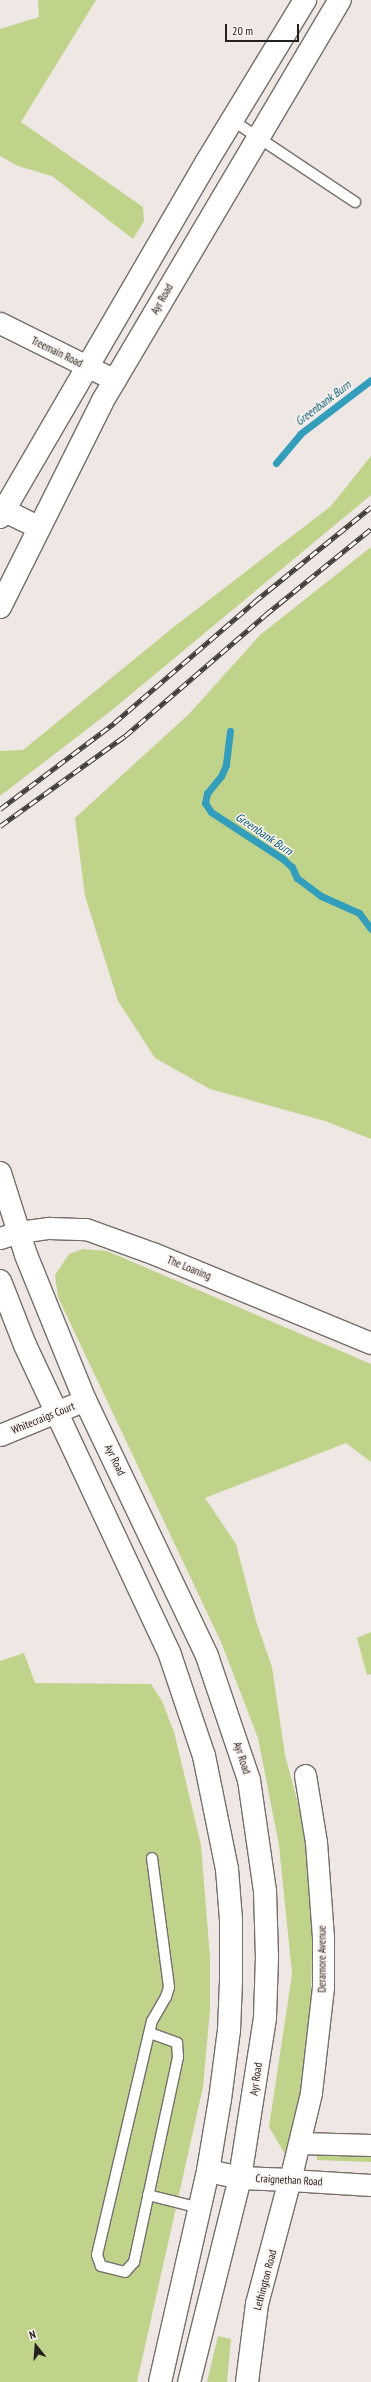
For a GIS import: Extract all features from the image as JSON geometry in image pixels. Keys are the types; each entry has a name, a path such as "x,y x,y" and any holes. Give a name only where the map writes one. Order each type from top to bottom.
{"main road":[{"path":"38,527 2,513 232,120 305,0"},
{"name":"Ayr Road","path":"0,607 38,527 115,380 257,137 340,0"},
{"name":"Ayr Road","path":"0,1172 9,1235 85,1400 207,1656 249,1780 265,1892 267,1987 256,2085 240,2178 189,2382"},
{"path":"0,1281 25,1345 170,1654 204,1756 218,1816 231,1920 229,2030 208,2171 160,2382"},
{"name":"Craignethan Road","path":"208,2171 240,2178 290,2180"},
{"name":"Lethington Road","path":"247,2382 257,2304 290,2180"}],"street":[{"name":"Treemain Road","path":"0,323 115,380"},
{"name":"The Loaning","path":"9,1235 69,1227 86,1229 155,1254 371,1343"},
{"name":"Whitecraigs Court","path":"0,1435 57,1413 85,1400"},
{"name":"Deramore Avenue","path":"290,2180 301,2143 319,2038 324,1987 323,1938 316,1842 305,1775"},
{"path":"301,2143 371,2145"},
{"name":"Craignethan Road","path":"290,2180 371,2185"}],"lane":[{"path":"232,120 354,202"},
{"path":"150,2033 177,2043 178,2057 131,2268 125,2272 101,2266 97,2254 150,2033 156,2013 166,1997 169,1987 152,1858"},
{"path":"148,2196 200,2208"}],"green space":[{"path":"38,0 96,0 21,122 143,207 144,221 133,239 52,176 18,166 0,156 0,29 39,17"},
{"path":"371,456 371,495 112,710 0,796 0,751 23,750 175,626 331,506"},
{"path":"371,547 371,1139 325,1121 210,1089 155,1058 118,1001 85,896 75,818 189,714 260,635"},
{"path":"83,1249 107,1251 371,1364 371,1462 346,1443 205,1498 236,1544 256,1621 272,1667 285,1755 304,1826 313,1913 310,2032 289,2161 269,2127 292,1974 279,1845 258,1738 221,1642 58,1297 55,1275 69,1254"},
{"path":"371,1632 371,1674 367,1675 357,1638"},
{"path":"24,1653 35,1683 151,1684 162,1701 174,1732 201,1845 210,1957 210,2010 203,2087 137,2382 0,2382 0,1661"},
{"path":"318,2148 371,2150 371,2162 317,2160"},
{"path":"218,2336 231,2339 227,2382 207,2382"}],"waterway":[{"name":"Greenbank Burn","path":"276,463 300,434 371,380"},
{"name":"Greenbank Burn","path":"230,731 226,765 221,776 207,793 205,803 211,812 283,859 292,867 297,878 321,896 359,913 371,929"}],"railway":[{"path":"0,809 114,723 254,602 371,507"},
{"path":"0,826 125,736 265,615 371,529"}]}
